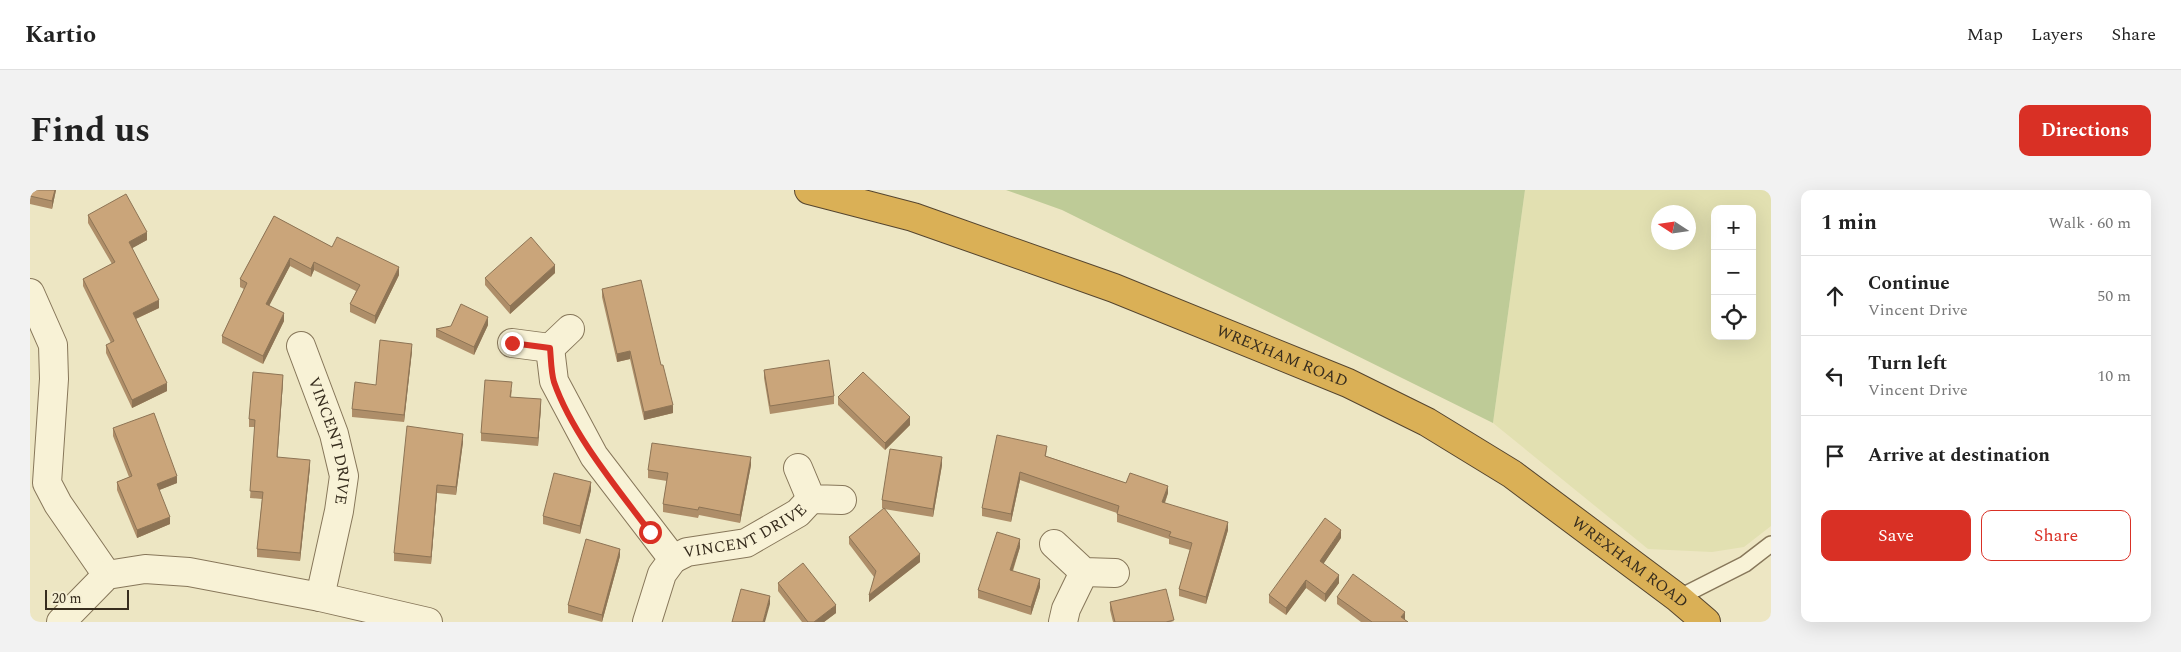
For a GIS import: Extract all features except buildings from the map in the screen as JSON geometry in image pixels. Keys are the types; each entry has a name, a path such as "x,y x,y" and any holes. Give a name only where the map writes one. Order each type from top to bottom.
{"highway":[{"name":"WREXHAM ROAD","path":"809,190 913,217 1114,288 1348,383 1426,422 1512,474 1678,598 1706,622"}],"street":[{"path":"30,293 53,345 54,379 47,483 58,504 107,575"},
{"path":"512,343 550,348 570,329"},
{"name":"VINCENT DRIVE","path":"301,346 334,434 344,476 339,511 320,597"},
{"name":"VINCENT DRIVE","path":"550,348 554,381 594,456 673,559"},
{"name":"VINCENT DRIVE","path":"798,468 811,499"},
{"name":"VINCENT DRIVE","path":"647,622 662,574 673,559 687,552 746,542 798,513 811,499 842,500"},
{"path":"1054,544 1084,572 1115,573"},
{"path":"61,622 107,575 145,569 189,572 320,597 428,622"},
{"path":"1063,622 1066,609 1084,572"}],"lane":[{"path":"1678,598 1745,564 1771,544"}],"shaded area":[{"path":"1525,190 1771,190 1771,526 1744,547 1712,552 1648,549 1493,423"}],"green space":[{"path":"1006,190 1525,190 1493,423 1062,210"}],"route":[{"path":"512,343 550,348 554,381 568,411 594,456 650,532"}]}
